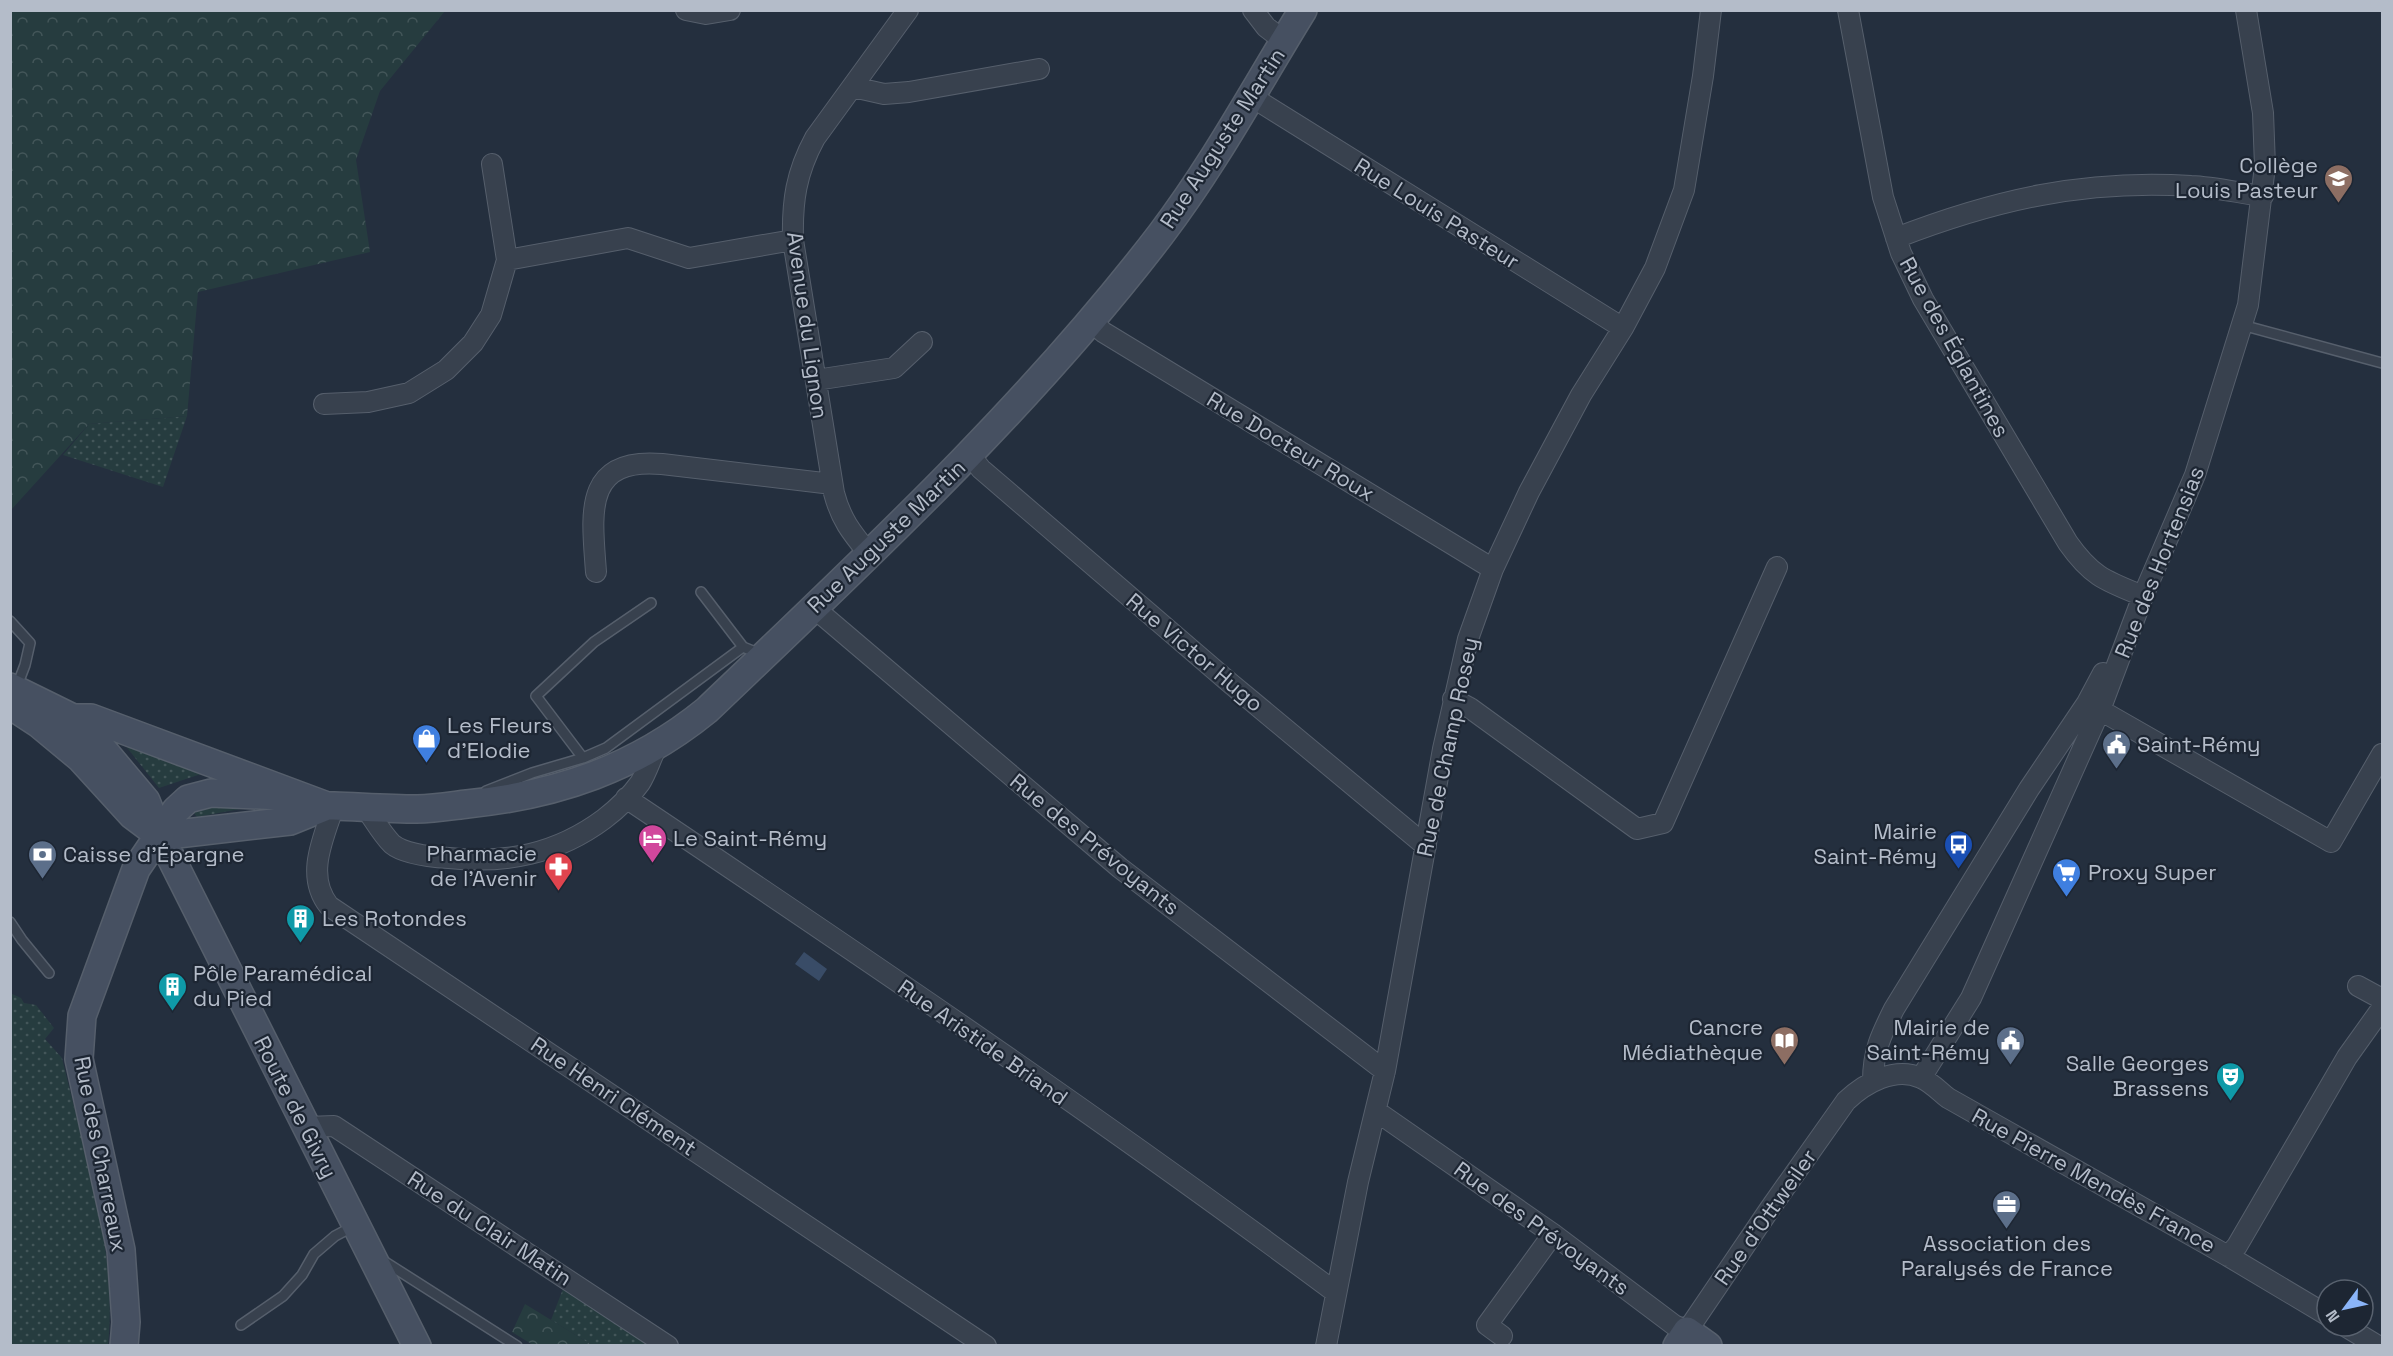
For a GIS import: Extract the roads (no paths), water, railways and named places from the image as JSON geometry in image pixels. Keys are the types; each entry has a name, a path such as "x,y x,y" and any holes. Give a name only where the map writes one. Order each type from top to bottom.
{"main road":[{"name":"Rue Auguste Martin","path":"365,807 417,809 445,807 488,802 552,790 601,774 657,746 680,732 707,710 753,651 813,607 869,554 969,454 1092,321 1163,232 1196,185 1252,97 1303,10"},
{"path":"12,694 73,718 91,718 323,803"},
{"path":"12,694 39,724 80,758 132,815 160,836 290,821 323,803"},
{"name":"Route de Givry","path":"73,718 89,733 146,801 160,836 417,1346"},
{"name":"Rue des Charreaux","path":"124,1346 126,1322 122,1250 79,1059 82,1016 136,869 176,810 188,798 211,793 365,807"}],"street":[{"path":"686,10 706,14 730,10"},
{"name":"Avenue du Lignon","path":"869,554 849,531 839,512 832,484 793,240 796,181 815,138 908,10"},
{"path":"1253,10 1259,19 1284,41"},
{"name":"Rue de Champ Rosey","path":"1326,1346 1335,1292 1385,1071 1453,699 1468,639 1493,569 1529,492 1581,395 1623,328 1655,268 1683,190 1703,76 1711,10"},
{"name":"Rue des Églantines","path":"1848,10 1883,197 1901,253 1923,299 2068,543 2092,572 2143,596"},
{"name":"Rue des Hortensias","path":"1921,1078 1971,998 2100,710 2143,596 2195,475 2242,325 2248,305 2265,166 2263,114 2246,10"},
{"path":"853,87 884,94 909,92 1039,69"},
{"name":"Rue Louis Pasteur","path":"1252,97 1623,328"},
{"path":"324,404 368,402 409,393 446,370 473,343 491,315 507,260 492,164"},
{"path":"1896,238 1947,218 2000,202 2055,192 2109,186 2192,186 2263,196"},
{"path":"507,260 628,238 689,258 793,240"},
{"name":"Rue Docteur Roux","path":"1092,321 1103,332 1493,569"},
{"path":"816,380 894,368 922,342"},
{"name":"Rue Victor Hugo","path":"969,454 981,469 1239,690 1426,846"},
{"path":"596,572 592,512 596,493 614,472 630,465 662,464 832,484"},
{"path":"1453,699 1470,708 1637,829 1663,823 1778,567"},
{"path":"1865,1086 1873,1066 1876,1046 1894,1009 2029,789 2087,703 2143,596"},
{"name":"Rue des Prévoyants","path":"813,607 1120,868 1385,1071"},
{"path":"2100,710 2331,842 2382,754"},
{"path":"365,807 393,844 423,856 489,861 520,858 546,851 593,827 619,807 640,783 657,746"},
{"name":"Rue Aristide Briand","path":"626,798 844,945 1054,1091 1335,1292"},
{"name":"Rue Henri Clément","path":"323,803 323,838 316,882 320,895 329,906 986,1346"},
{"path":"2358,986 2382,999"},
{"path":"2228,1256 2237,1246 2347,1057 2382,1008"},
{"path":"1865,1086 1886,1076 1907,1075 1921,1078"},
{"name":"Rue Pierre Mendès France","path":"1921,1078 1948,1098 2228,1256 2315,1308"},
{"name":"Rue d'Ottweiler","path":"1691,1341 1768,1210 1836,1115 1865,1086"},
{"name":"Rue des Prévoyants","path":"1376,1111 1553,1234 1674,1325 1691,1341"},
{"name":"Rue du Clair Matin","path":"307,1127 334,1126 668,1346"},
{"path":"1502,1336 1487,1325 1553,1234"},
{"path":"2365,1338 2378,1346"}],"lane":[{"path":"2242,325 2382,363"},
{"path":"445,807 532,773 583,758 606,748 753,651 701,592"},
{"path":"583,758 536,696 594,642 651,603"},
{"path":"10,621 30,643 25,665 12,694"},
{"path":"10,922 50,973"},
{"path":"241,1325 283,1296 302,1275 314,1254 335,1236 356,1225"},
{"path":"371,1253 517,1346"}],"water":[{"path":"804,952 827,969 819,981 795,964"}],"place":[{"name":"Collège Louis Pasteur","path":"2339,204"},
{"name":"Les Fleurs d'Elodie","path":"426,764"},
{"name":"Saint-Rémy","path":"2116,770"},
{"name":"Le Saint-Rémy","path":"652,864"},
{"name":"Mairie Saint-Rémy","path":"1958,870"},
{"name":"Caisse d'Épargne","path":"42,880"},
{"name":"Pharmacie de l'Avenir","path":"558,892"},
{"name":"Proxy Super","path":"2067,898"},
{"name":"Les Rotondes","path":"301,944"},
{"name":"Pôle Paramédical du Pied","path":"172,1012"},
{"name":"Cancre Médiathèque","path":"1784,1066"},
{"name":"Mairie de Saint-Rémy","path":"2011,1066"},
{"name":"Salle Georges Brassens","path":"2230,1102"},
{"name":"Association des Paralysés de France","path":"2007,1230"}]}
